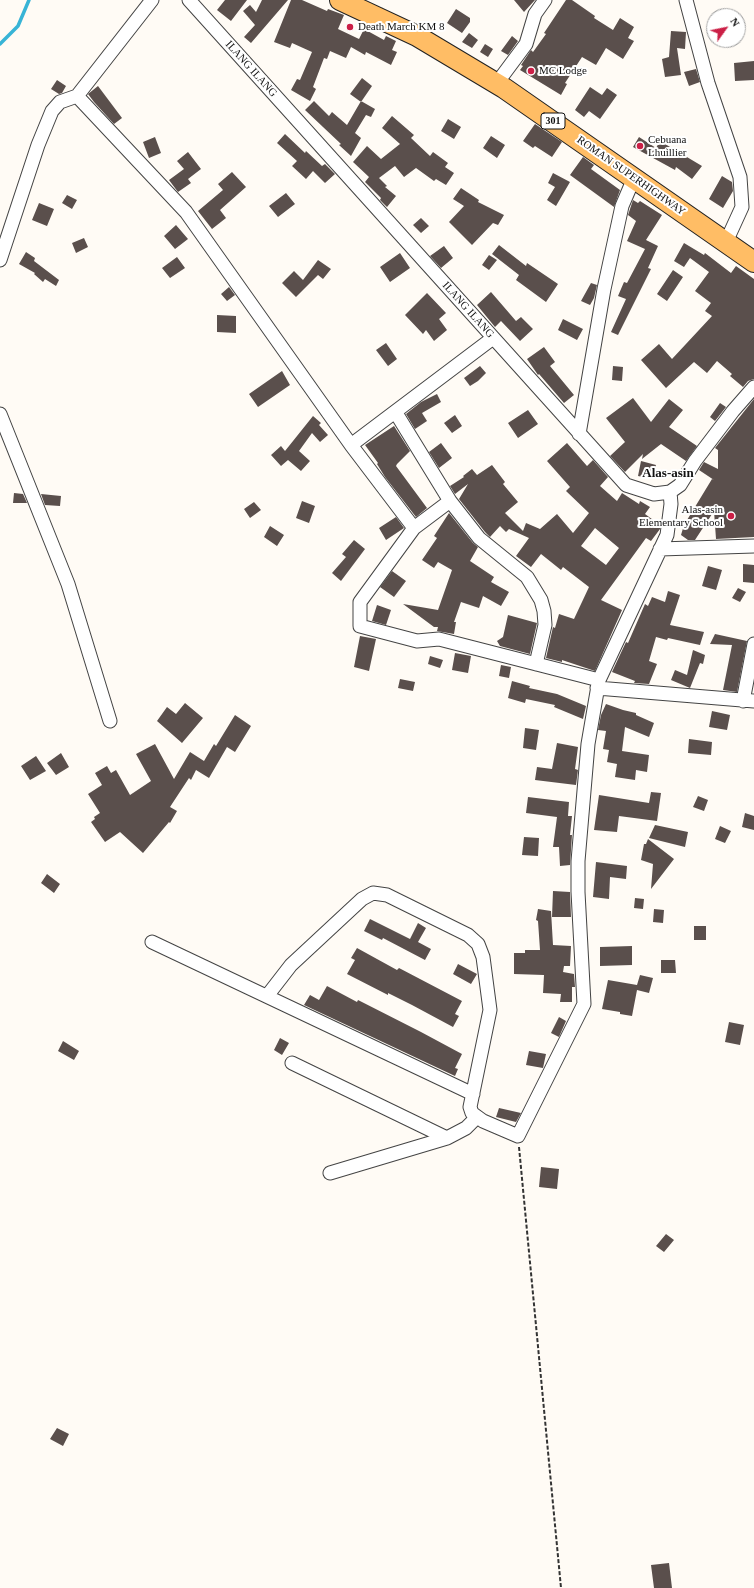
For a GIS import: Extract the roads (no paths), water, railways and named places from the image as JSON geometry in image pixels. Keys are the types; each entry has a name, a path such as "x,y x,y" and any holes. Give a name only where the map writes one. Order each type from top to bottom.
{"main road":[{"name":"ROMAN SUPERHIGHWAY","path":"340,0 417,36 497,83 754,262"}],"street":[{"path":"0,260 38,145 52,111 60,102 77,96 152,0"},
{"name":"ILANG ILANG","path":"189,0 626,486 654,494 670,492"},
{"path":"497,83 526,44 535,14 545,0"},
{"path":"686,0 708,83 740,177 742,207 726,242"},
{"path":"77,96 186,212 351,445 414,528"},
{"path":"579,434 604,289 622,206 634,178"},
{"path":"351,445 396,413 493,338"},
{"path":"267,996 291,965 362,900 373,893 387,895 468,935 478,944 483,957 490,1010 470,1107 472,1113 477,1118 518,1136 584,1004 578,892 578,861 588,744 598,684 667,535 672,504 670,492 680,485 695,461 733,411 754,387"},
{"path":"396,413 450,501 479,538 527,577 541,600 546,625 536,664"},
{"path":"0,414 68,584 110,721"},
{"path":"450,501 414,528 360,602 360,626 417,641 439,639 536,664 598,684 749,701 754,644"},
{"path":"660,549 754,546"},
{"path":"152,942 473,1094"},
{"path":"292,1063 447,1138"},
{"path":"330,1173 447,1138 466,1128 477,1118"}],"waterway":[{"path":"0,44 18,26 29,0"}],"place":[{"name":"Death March KM 8","path":"350,27"},
{"name":"MC Lodge","path":"531,71"},
{"name":"Cebuana Lhuillier","path":"640,146"},
{"name":"Alas-asin Elementary School","path":"731,516"}],"district":[{"name":"Alas-asin","path":"668,474"}]}
